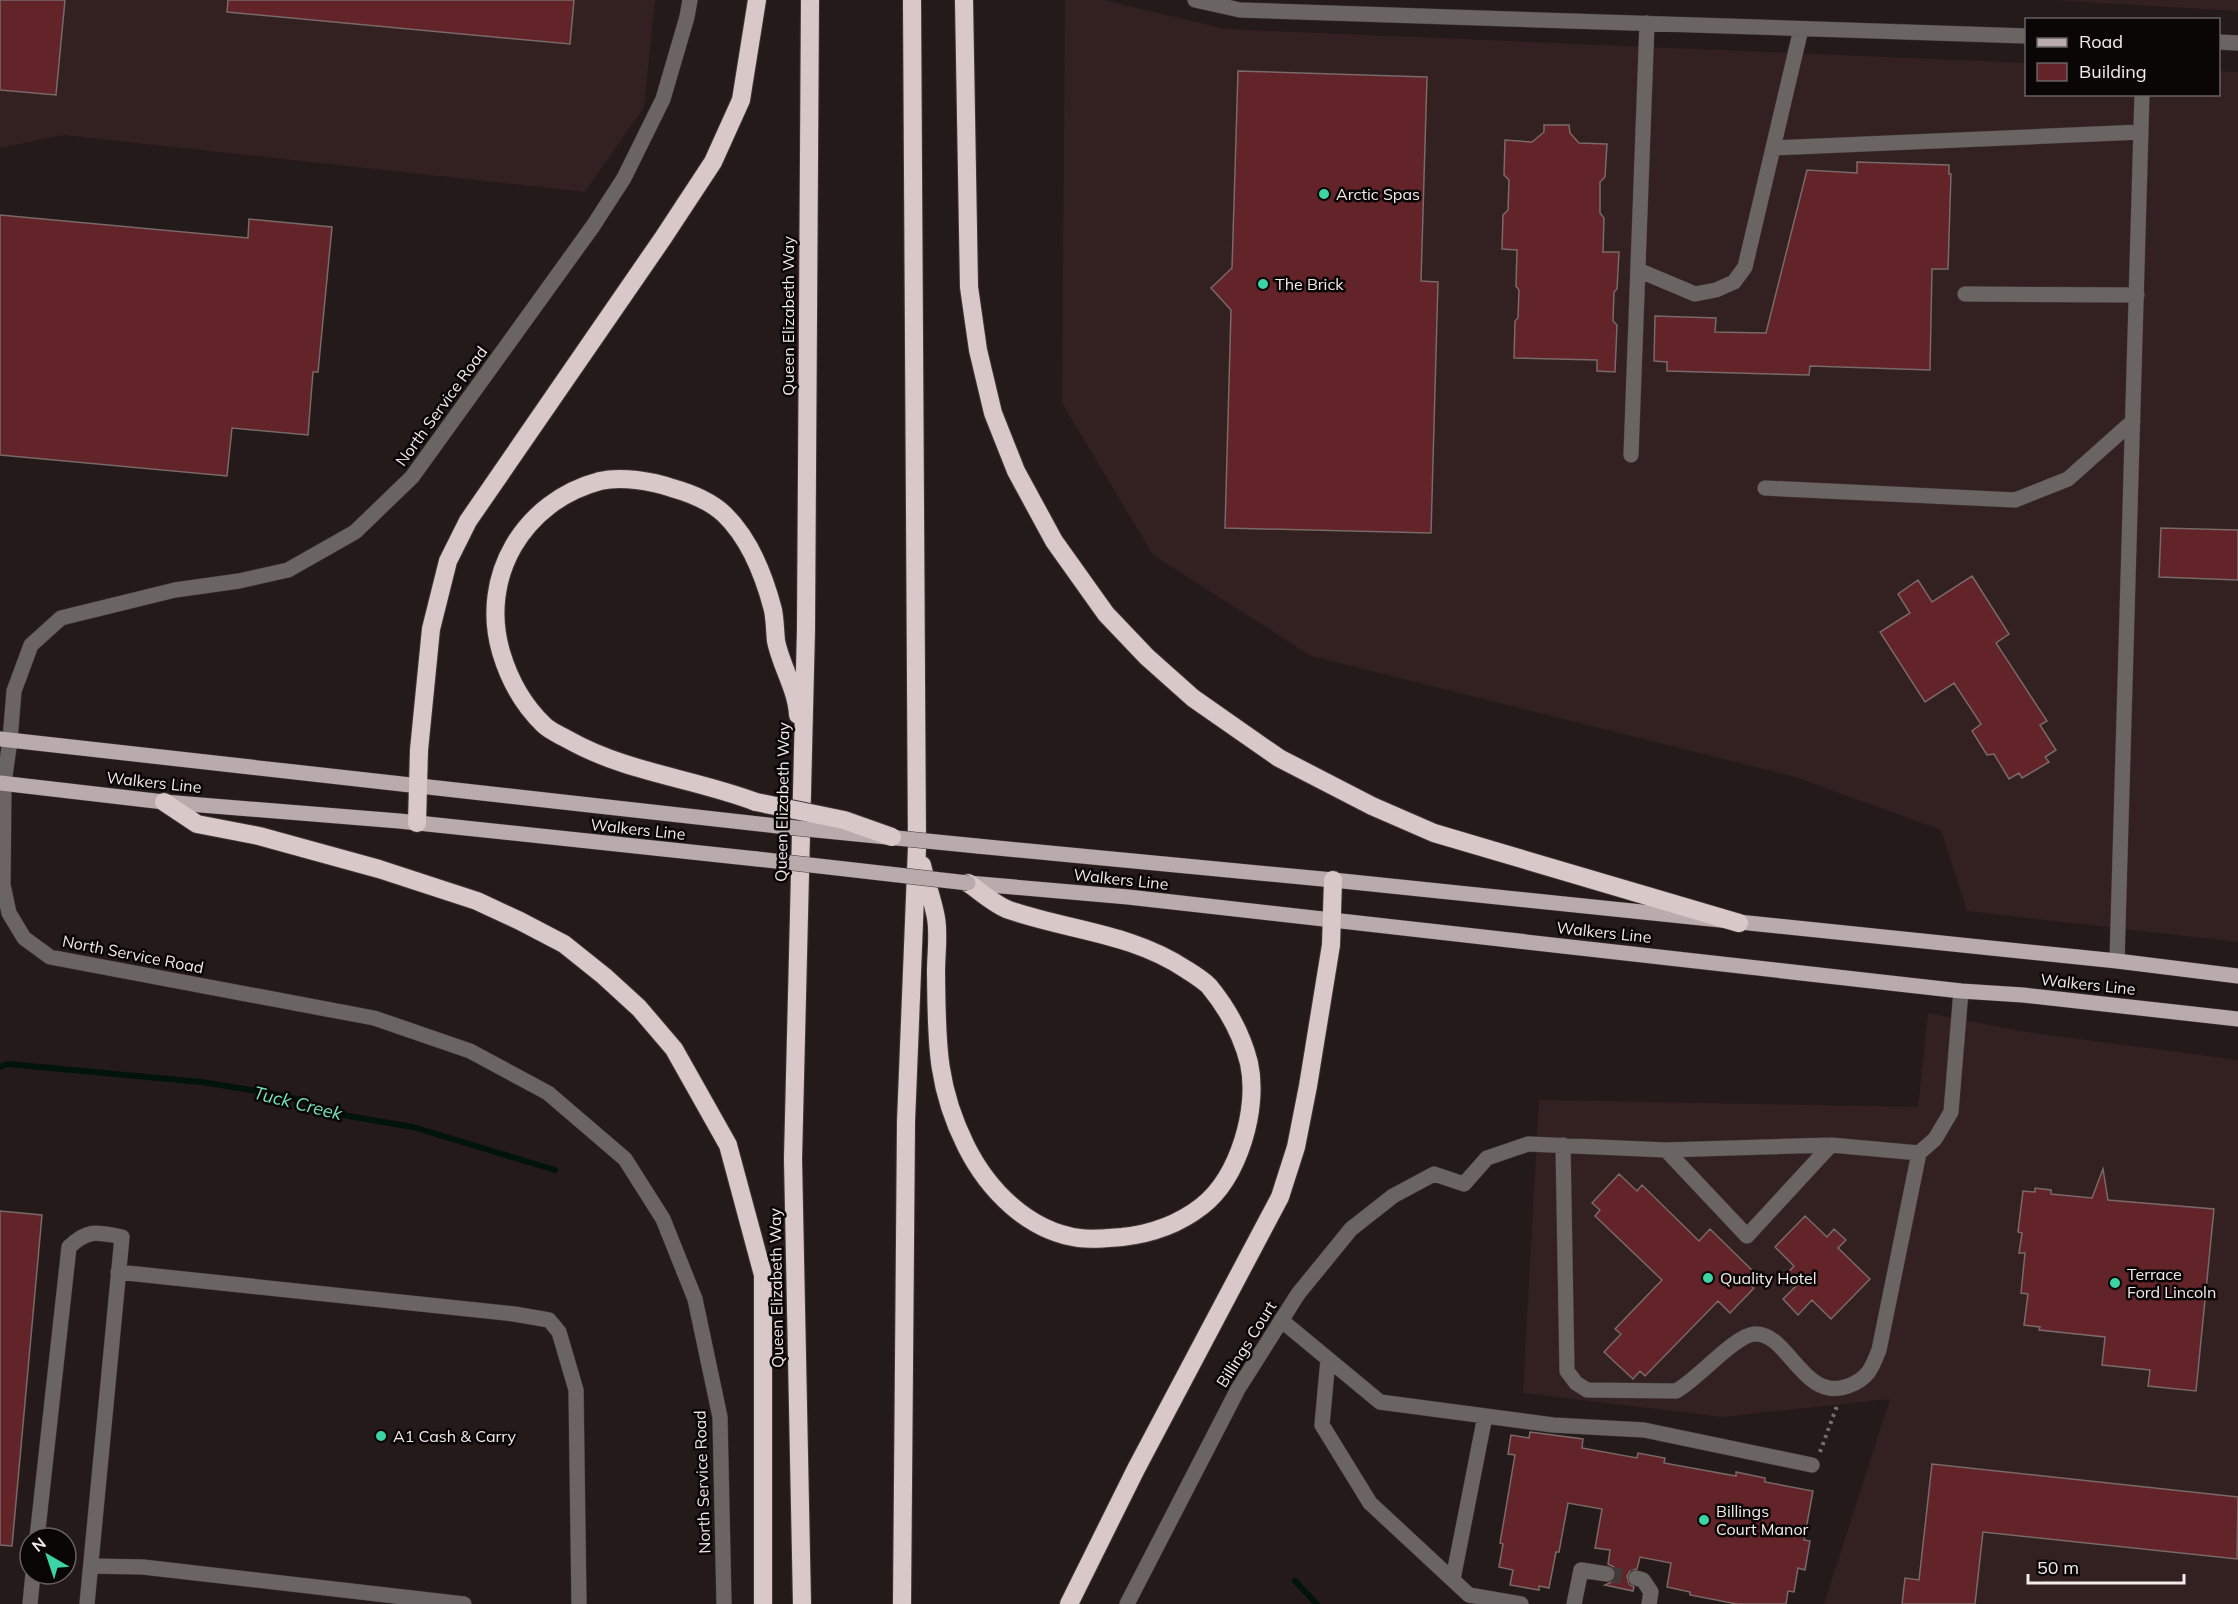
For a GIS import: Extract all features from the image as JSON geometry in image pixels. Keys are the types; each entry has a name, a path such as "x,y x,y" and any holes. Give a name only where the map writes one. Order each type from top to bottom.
{"highway":[{"path":"417,823 431,629 448,561 468,521 713,162 741,100 757,0"},
{"name":"Queen Elizabeth Way","path":"802,1604 793,1159 806,629 810,0"},
{"path":"902,1604 906,1122 917,847 912,0"},
{"path":"964,0 969,287 978,350 993,413 1016,471 1054,541 1106,614 1147,657 1193,698 1279,758 1372,806 1434,833 1739,923"},
{"path":"793,1159 798,711 777,643 773,612 758,563 742,536 723,513 694,495 645,480 602,480 563,494 525,529 508,555 497,589 495,631 505,665 520,697 545,726 583,748 624,765 756,802 844,820 892,837"},
{"path":"164,802 197,824 259,837 379,869 477,901 520,921 564,944 604,976 639,1008 674,1049 728,1145 763,1275 762,1604"},
{"path":"917,847 936,919 937,1049 942,1083 953,1118 984,1178 1008,1203 1030,1220 1054,1232 1080,1238 1145,1235 1178,1220 1203,1205 1223,1182 1236,1160 1246,1128 1252,1093 1249,1063 1238,1031 1225,1008 1206,983 1176,963 1144,946 1006,909 968,883"},
{"path":"1069,1604 1136,1469 1280,1197 1296,1147 1308,1086 1330,945 1333,880"}],"main road":[{"name":"Walkers Line","path":"5,740 786,827 1333,880 2117,961 2238,976"},
{"name":"Walkers Line","path":"2,783 164,802 417,823 968,883 1128,897 1961,991 2035,996 2238,1019"}],"street":[{"name":"North Service Road","path":"690,0 663,99 624,178 593,226 412,477 354,532 288,570 239,581 175,590 61,618 47,628 31,645 15,691 5,740 2,783 3,895 9,913 24,938 50,957 374,1018 470,1051 548,1093 624,1160 663,1219 695,1299 720,1417 724,1604"},
{"path":"1195,0 1240,10 2025,36"},
{"path":"1631,455 1647,23"},
{"path":"1638,270 1695,294 1716,290 1734,282 1744,267 1801,29"},
{"path":"2220,42 2238,43"},
{"path":"2117,961 2142,96"},
{"path":"1773,148 2141,132"},
{"path":"1965,294 2137,295"},
{"path":"1765,488 2016,500 2068,479 2133,421"},
{"path":"1919,1153 1832,1146 1666,1150 1563,1145 1567,1371 1576,1383 1587,1390 1676,1391 1689,1384 1742,1337 1755,1334 1770,1337 1815,1383 1839,1390 1857,1383 1870,1373 1879,1350 1919,1153 1935,1139 1951,1112 1961,991"},
{"name":"Billings Court","path":"1127,1604 1238,1389 1298,1294 1351,1229 1393,1196 1434,1174 1464,1184 1487,1158 1506,1150 1528,1144 1563,1145"},
{"path":"1666,1150 1747,1236 1832,1146"},
{"path":"38,1526 69,1247 80,1237 95,1232 122,1237 87,1604"},
{"path":"118,1272 549,1320 559,1332 576,1390 579,1604"},
{"path":"1281,1320 1380,1402 1553,1425 1644,1430 1812,1465"},
{"path":"1328,1359 1322,1425 1370,1503 1469,1595 1521,1604"},
{"path":"1453,1580 1485,1416"},
{"path":"91,1566 143,1567 465,1604"},
{"path":"1574,1604 1581,1570 1606,1574"},
{"path":"1636,1578 1642,1580 1651,1593 1649,1604"},
{"path":"30,1604 32,1586"}],"path":[{"path":"1812,1465 1828,1433 1839,1400 1839,1390"}],"shaded area":[{"path":"0,0 655,0 644,107 585,192 63,135 0,148"},
{"path":"1065,0 1104,0 1225,29 2025,63 2025,96 2220,96 2220,71 2238,72 2238,942 1967,911 1941,830 1795,777 1311,656 1153,555 1062,403"},
{"path":"2052,0 2238,0 2238,11"},
{"path":"1928,1013 2026,1032 2238,1060 2238,1604 1824,1604 1890,1399 1722,1417 1523,1393 1539,1100 1918,1107"}],"building":[{"path":"0,0 65,0 56,95 0,90"},
{"path":"228,0 574,0 570,44 227,12"},
{"path":"1238,71 1427,77 1421,281 1438,282 1431,533 1225,528 1231,310 1211,288 1232,268"},
{"path":"1544,125 1569,125 1570,133 1579,143 1607,144 1605,177 1600,182 1600,213 1604,218 1603,252 1619,252 1613,321 1617,325 1615,372 1597,371 1597,360 1514,358 1519,290 1516,286 1517,250 1502,249 1503,215 1508,210 1509,180 1504,175 1505,140 1532,142 1544,132"},
{"path":"1857,162 1949,165 1949,174 1951,174 1948,269 1932,269 1930,370 1810,366 1809,375 1667,371 1667,362 1654,361 1655,316 1716,318 1715,332 1766,333 1807,170 1857,173"},
{"path":"0,215 248,238 249,219 332,227 318,372 313,372 308,435 232,428 227,476 0,455"},
{"path":"2161,528 2238,530 2238,580 2159,577"},
{"path":"1972,576 2009,634 1996,643 2047,721 2040,725 2056,750 2045,757 2049,762 2022,778 2019,773 2009,779 1994,754 1987,755 1972,731 1981,724 1954,683 1925,702 1880,632 1910,613 1898,594 1918,580 1932,602"},
{"name":"Terrace Ford Lincoln","path":"2103,1169 2108,1200 2214,1209 2196,1391 2148,1386 2150,1370 2102,1365 2105,1337 2039,1330 2040,1327 2024,1325 2028,1294 2021,1293 2025,1253 2019,1253 2022,1233 2018,1232 2023,1191 2035,1192 2035,1188 2051,1190 2051,1194 2092,1198"},
{"name":"Quality Hotel","path":"1619,1174 1637,1191 1642,1185 1699,1241 1710,1229 1758,1276 1750,1285 1754,1288 1730,1313 1718,1301 1645,1376 1640,1371 1633,1379 1604,1352 1621,1334 1615,1329 1662,1280 1595,1216 1600,1210 1592,1203"},
{"path":"0,1211 42,1215 12,1546 0,1545"},
{"path":"1805,1216 1827,1237 1834,1229 1846,1240 1838,1248 1870,1279 1831,1319 1812,1300 1798,1315 1783,1299 1797,1285 1786,1275 1794,1266 1775,1247"},
{"name":"Billings Court Manor","path":"1530,1432 1583,1439 1582,1448 1637,1458 1638,1453 1665,1458 1664,1463 1736,1476 1736,1472 1765,1478 1765,1482 1813,1491 1804,1540 1810,1541 1805,1570 1798,1568 1794,1592 1788,1591 1786,1604 1737,1604 1690,1595 1690,1592 1667,1587 1671,1563 1640,1557 1637,1569 1630,1571 1627,1576 1629,1584 1634,1587 1633,1591 1605,1585 1614,1581 1617,1575 1614,1567 1608,1564 1610,1550 1595,1548 1602,1509 1568,1503 1559,1552 1556,1552 1549,1588 1539,1586 1539,1590 1510,1585 1513,1570 1499,1567 1503,1544 1500,1543 1515,1455 1508,1454 1511,1435 1529,1438"},
{"path":"1932,1464 2238,1497 2237,1559 1983,1532 1975,1604 1902,1604 1905,1578 1919,1580"}],"waterway":[{"name":"Tuck Creek","path":"0,1067 8,1064 201,1082 264,1092 302,1100 325,1112 413,1127 555,1170"},
{"name":"Tuck Creek","path":"1295,1581 1317,1604"}],"tunnel":[{"path":"1607,1574 1636,1578"}],"place":[{"name":"Arctic Spas","path":"1324,194"},
{"name":"The Brick","path":"1263,284"},
{"name":"Quality Hotel","path":"1708,1278"},
{"name":"Terrace Ford Lincoln","path":"2115,1283"},
{"name":"A1 Cash & Carry","path":"381,1436"},
{"name":"Billings Court Manor","path":"1704,1520"}]}
